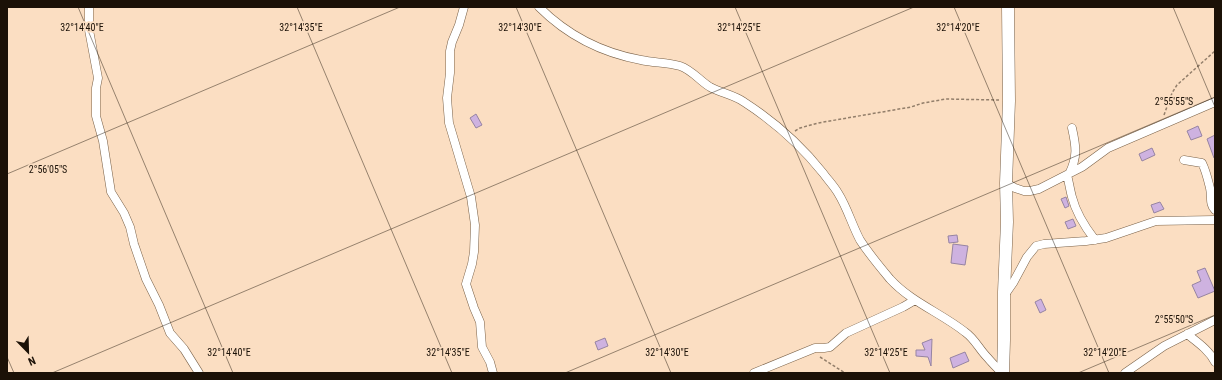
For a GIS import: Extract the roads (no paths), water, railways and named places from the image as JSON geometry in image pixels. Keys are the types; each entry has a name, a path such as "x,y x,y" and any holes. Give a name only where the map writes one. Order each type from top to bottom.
{"main road":[{"path":"1002,373 1009,101 1008,7"}],"street":[{"path":"89,7 89,30 98,78 96,88 96,116 103,141 111,192 128,222 146,279 159,305 170,333 184,349 199,373"},
{"path":"464,7 450,51 450,73 447,98 448,113 471,197 474,225 474,252 466,284 480,322 482,346 490,362 493,373"},
{"path":"539,7 557,23 573,34 609,52 649,62 669,63 688,70 712,88 742,100 790,136 839,193 860,240 891,279 915,300 967,333 977,343 986,357 1002,373"},
{"path":"1006,183 1015,188 1030,191 1046,186 1091,161 1108,148 1215,102"},
{"path":"1072,128 1076,152 1075,163 1068,174 1072,196 1078,213 1094,240"},
{"path":"1184,160 1202,163 1211,190 1210,203 1215,210"},
{"path":"1004,297 1027,257 1036,246 1051,243 1106,238 1156,221 1215,220"},
{"path":"754,373 815,348 830,347 846,333 915,300"},
{"path":"1125,373 1164,346 1215,320"},
{"path":"1187,334 1207,350 1215,362"}]}
